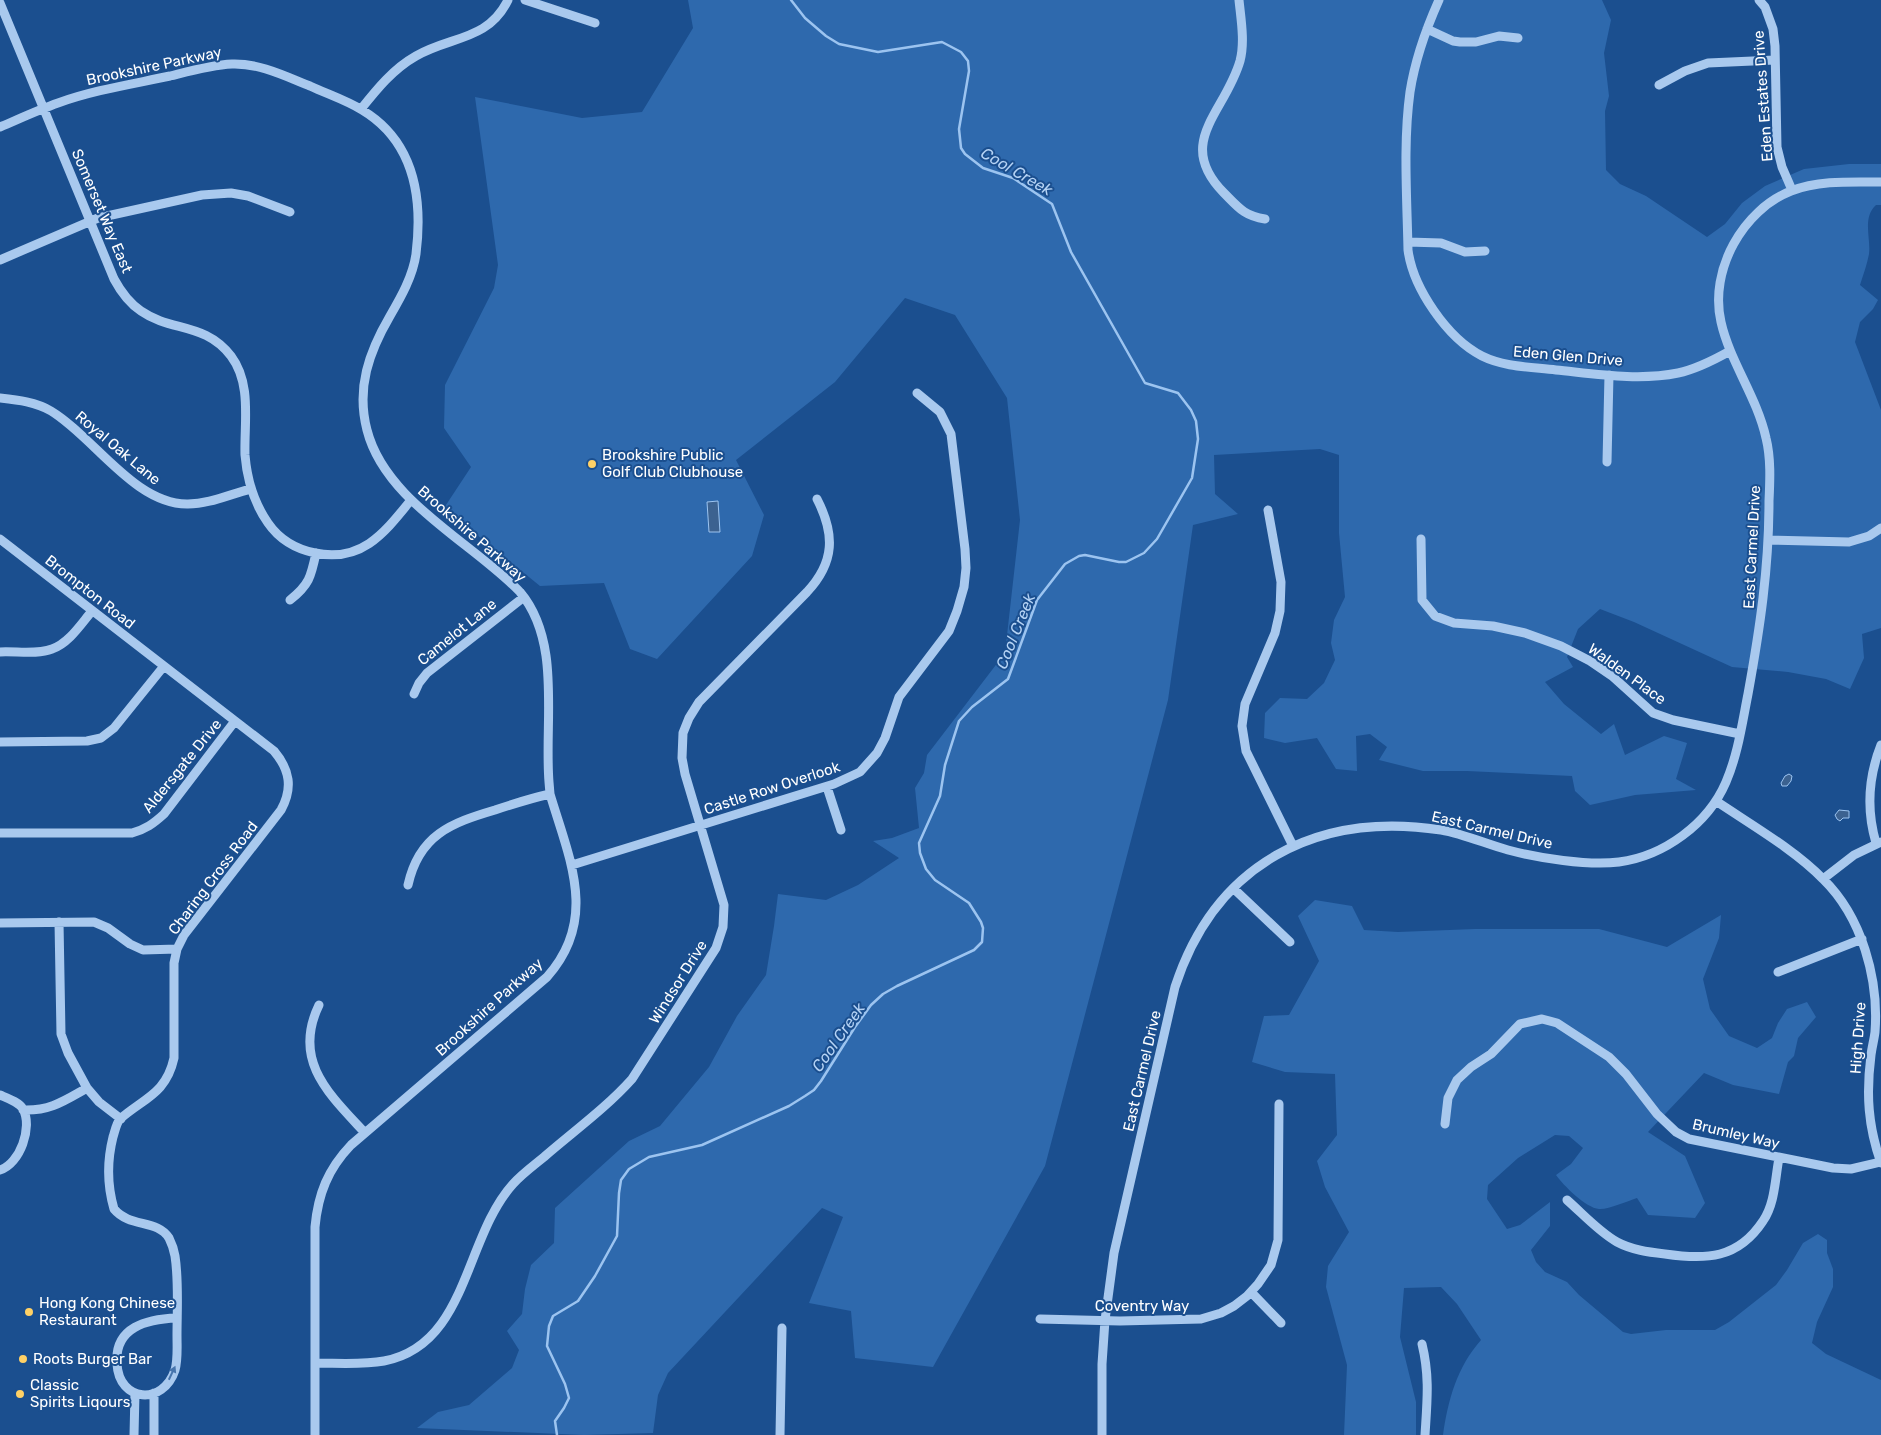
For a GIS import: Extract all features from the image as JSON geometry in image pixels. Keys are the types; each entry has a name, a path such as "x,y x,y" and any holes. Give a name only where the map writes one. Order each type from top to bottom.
{"street":[{"path":"361,109 391,75 408,60 484,28 500,13 508,0"},
{"path":"525,0 595,23"},
{"path":"1239,0 1242,36 1240,59 1233,82 1207,128 1203,141 1203,156 1210,176 1244,213 1265,219"},
{"name":"Eden Glen Drive","path":"1439,0 1427,28 1411,90 1407,125 1408,242 1410,264 1421,290 1446,325 1463,344 1482,356 1508,365 1609,375 1653,376 1678,373 1703,365 1730,351"},
{"name":"Eden Estates Drive","path":"1759,0 1765,7 1773,28 1777,147 1782,167 1792,190"},
{"name":"Somerset Way East","path":"0,3 90,222 114,279 122,293 141,312 158,320 203,333 219,344 234,360 245,394 246,456 251,489 261,511 276,532 289,543 316,553 342,554 361,549 380,536 411,500"},
{"path":"1427,28 1453,41 1460,42 1476,42 1494,36 1518,38"},
{"path":"1659,85 1685,71 1708,63 1775,60"},
{"name":"Brookshire Parkway","path":"0,127 44,108 94,92 215,66 241,64 273,72 361,109 385,127 397,142 408,161 416,193 417,246 414,264 407,284 372,350 367,364 363,389 364,415 367,430 376,455 392,481 411,500 515,587 524,597 540,627 547,656 550,794 572,865 577,894 574,925 568,944 553,969 538,985 365,1133 336,1163 328,1175 318,1202 315,1227 315,1435"},
{"name":"East Carmel Drive","path":"1102,1435 1102,1364 1105,1320 1114,1253 1175,988 1196,936 1213,911 1233,888 1265,861 1293,846 1324,834 1348,829 1402,826 1446,831 1511,850 1554,858 1598,863 1618,862 1641,857 1665,846 1700,821 1716,801 1732,767 1740,734 1761,623 1769,540 1770,474 1766,438 1751,394 1730,351 1720,317 1720,286 1727,255 1738,235 1754,216 1775,199 1792,190 1816,184 1881,182"},
{"path":"0,260 100,217 212,194 231,193 254,197 290,212"},
{"path":"1408,242 1428,241 1441,243 1465,252 1485,251"},
{"path":"1607,462 1609,375"},
{"name":"Castle Row Overlook","path":"572,865 844,781 860,772 877,753 885,738 899,697 949,631 964,587 965,549 951,434 940,412 917,393"},
{"name":"Royal Oak Lane","path":"0,398 24,401 51,411 140,488 164,500 186,504 202,503 251,489"},
{"name":"Windsor Drive","path":"315,1363 384,1361 406,1354 425,1342 440,1327 450,1311 487,1225 506,1193 522,1175 617,1094 640,1069 707,964 722,933 724,912 722,898 685,774 682,758 682,739 685,726 700,702 821,576 829,552 830,538 827,520 817,498"},
{"path":"1268,510 1281,582 1280,611 1274,632 1245,704 1242,726 1246,751 1293,846"},
{"path":"1769,540 1849,542 1869,536 1881,528"},
{"name":"Brompton Road","path":"0,539 164,666"},
{"name":"Walden Place","path":"1420,539 1422,600 1435,616 1454,623 1493,626 1525,633 1560,646 1590,661 1612,676 1652,712 1672,720 1740,734"},
{"path":"290,600 307,585 311,577 316,553"},
{"name":"Camelot Lane","path":"414,694 418,683 427,673 524,597"},
{"path":"0,652 52,649 71,636 92,611"},
{"path":"0,742 87,741 101,738 114,728 164,666"},
{"name":"Charing Cross Road","path":"121,1119 151,1097 161,1087 172,1069 174,1058 174,963 177,949 184,935 281,810 287,799 289,786 287,771 274,751 164,666"},
{"name":"Aldersgate Drive","path":"0,833 132,833 152,826 164,814 236,721"},
{"path":"1823,879 1854,855 1878,843 1870,813 1869,794 1871,777 1881,746"},
{"path":"827,787 841,830"},
{"path":"408,885 410,875 418,858 431,841 448,826 550,794"},
{"name":"High Drive","path":"1716,801 1786,849 1823,879 1850,916 1862,939 1870,963 1878,1009 1868,1081 1868,1102 1870,1126 1881,1162"},
{"path":"1233,888 1290,942"},
{"path":"0,922 94,922 102,924 136,948 143,950 177,949"},
{"path":"59,922 61,1034 68,1052 87,1088 99,1102 121,1119 116,1125 108,1163 114,1209 125,1219 162,1230 168,1237 175,1256 177,1318 175,1370 170,1379 154,1393 145,1396 130,1390 118,1373 116,1356 118,1347 131,1329 140,1324 157,1319 177,1318"},
{"path":"1778,972 1862,939"},
{"path":"319,1005 312,1019 310,1032 313,1066 324,1085 365,1133"},
{"name":"Brumley Way","path":"1445,1124 1448,1098 1457,1080 1471,1067 1491,1054 1520,1024 1542,1019 1557,1023 1609,1058 1626,1074 1657,1114 1676,1132 1698,1142 1842,1169 1881,1162"},
{"path":"23,1110 51,1108 87,1088"},
{"path":"0,1094 20,1105 25,1116 25,1131 21,1151 12,1162 0,1170"},
{"name":"Coventry Way","path":"1040,1319 1201,1319 1221,1313 1234,1306 1251,1292 1270,1265 1278,1240 1279,1104"},
{"path":"1567,1200 1606,1234 1626,1246 1638,1250 1690,1258 1709,1258 1728,1252 1748,1239 1764,1221 1771,1206 1779,1158"},
{"path":"1251,1292 1281,1323"},
{"path":"780,1435 782,1328"},
{"path":"1422,1344 1428,1381 1425,1435"},
{"path":"134,1435 135,1393"},
{"path":"154,1393 154,1435"}],"shaded area":[{"path":"688,0 1602,0 1611,20 1604,53 1609,96 1605,111 1606,170 1620,184 1646,196 1707,237 1725,224 1742,203 1765,186 1804,169 1849,164 1881,164 1881,205 1876,205 1869,216 1869,254 1860,285 1878,300 1873,309 1860,322 1855,342 1881,410 1881,628 1862,634 1864,658 1850,689 1826,679 1788,672 1732,667 1634,622 1600,609 1578,629 1567,657 1573,667 1545,682 1564,704 1601,734 1614,724 1625,755 1664,736 1687,743 1676,779 1696,790 1635,795 1590,805 1575,791 1572,776 1423,771 1379,760 1387,747 1370,734 1356,736 1357,771 1336,769 1317,738 1285,743 1264,738 1265,713 1280,698 1307,699 1324,683 1335,660 1331,643 1334,620 1345,597 1339,533 1339,455 1320,449 1214,455 1215,494 1238,514 1193,525 1168,700 1045,1166 933,1367 855,1358 851,1311 809,1303 843,1217 822,1208 668,1373 658,1395 653,1433 584,1435 417,1428 438,1412 469,1405 512,1368 519,1350 507,1331 522,1314 525,1289 531,1265 554,1243 555,1208 629,1141 660,1126 709,1067 737,1016 766,975 778,894 826,900 858,885 899,858 873,841 892,838 919,828 915,788 924,773 927,755 1005,653 1020,520 1007,398 955,315 905,298 835,382 736,460 764,515 752,556 657,659 630,649 604,583 540,586 444,508 471,467 444,428 445,385 494,288 498,265 475,97 582,118 642,112 693,28"},
{"path":"718,501 720,532 709,532 707,502"},
{"path":"1789,774 1792,776 1791,781 1787,786 1782,786 1781,783 1785,776"},
{"path":"1839,810 1849,811 1849,818 1843,818 1840,821 1837,819 1835,815"},
{"path":"1315,900 1352,906 1364,930 1398,932 1475,929 1599,929 1667,947 1721,915 1719,938 1703,979 1710,1009 1729,1036 1757,1048 1772,1038 1778,1023 1787,1009 1807,1002 1816,1017 1798,1038 1794,1056 1788,1062 1779,1094 1733,1085 1704,1073 1648,1132 1685,1156 1705,1203 1695,1218 1648,1215 1637,1198 1603,1209 1588,1205 1569,1190 1556,1175 1571,1164 1583,1148 1569,1136 1555,1135 1518,1158 1488,1185 1487,1199 1507,1229 1520,1225 1550,1202 1550,1226 1531,1250 1536,1262 1545,1272 1567,1282 1579,1295 1623,1332 1631,1334 1666,1330 1715,1330 1729,1322 1776,1285 1803,1243 1818,1234 1827,1240 1827,1253 1833,1269 1833,1287 1817,1322 1812,1343 1826,1354 1881,1380 1881,1435 1443,1435 1455,1384 1466,1361 1481,1340 1457,1304 1441,1287 1404,1288 1400,1337 1416,1402 1416,1435 1344,1435 1347,1365 1326,1287 1328,1266 1349,1232 1325,1187 1317,1161 1337,1135 1335,1074 1285,1072 1252,1062 1264,1016 1289,1015 1319,961 1298,916"}],"waterway":[{"name":"Cool Creek","path":"557,1435 555,1421 569,1398 565,1384 547,1346 549,1326 553,1316 578,1301 595,1276 617,1236 621,1180 629,1169 649,1157 702,1145 789,1106 805,1096 814,1090 821,1081 855,1027 871,1005 883,994 974,950 982,942 983,928 969,903 935,880 926,869 920,853 919,843 940,796 945,765 959,721 972,707 1008,679 1037,600 1065,564 1079,556 1085,555 1126,562 1144,553 1157,539 1192,478 1198,439 1196,421 1191,410 1178,393 1145,383 1071,252 1052,204 1013,178 983,168 965,154 961,148 959,129 969,71 968,61 961,52 942,42 878,52 839,44 826,36 805,18 791,0"}],"place":[{"name":"Brookshire Public Golf Club Clubhouse","path":"592,464"},
{"name":"Hong Kong Chinese Restaurant","path":"29,1312"},
{"name":"Roots Burger Bar","path":"23,1359"},
{"name":"Classic Spirits Liqours","path":"20,1394"}]}
